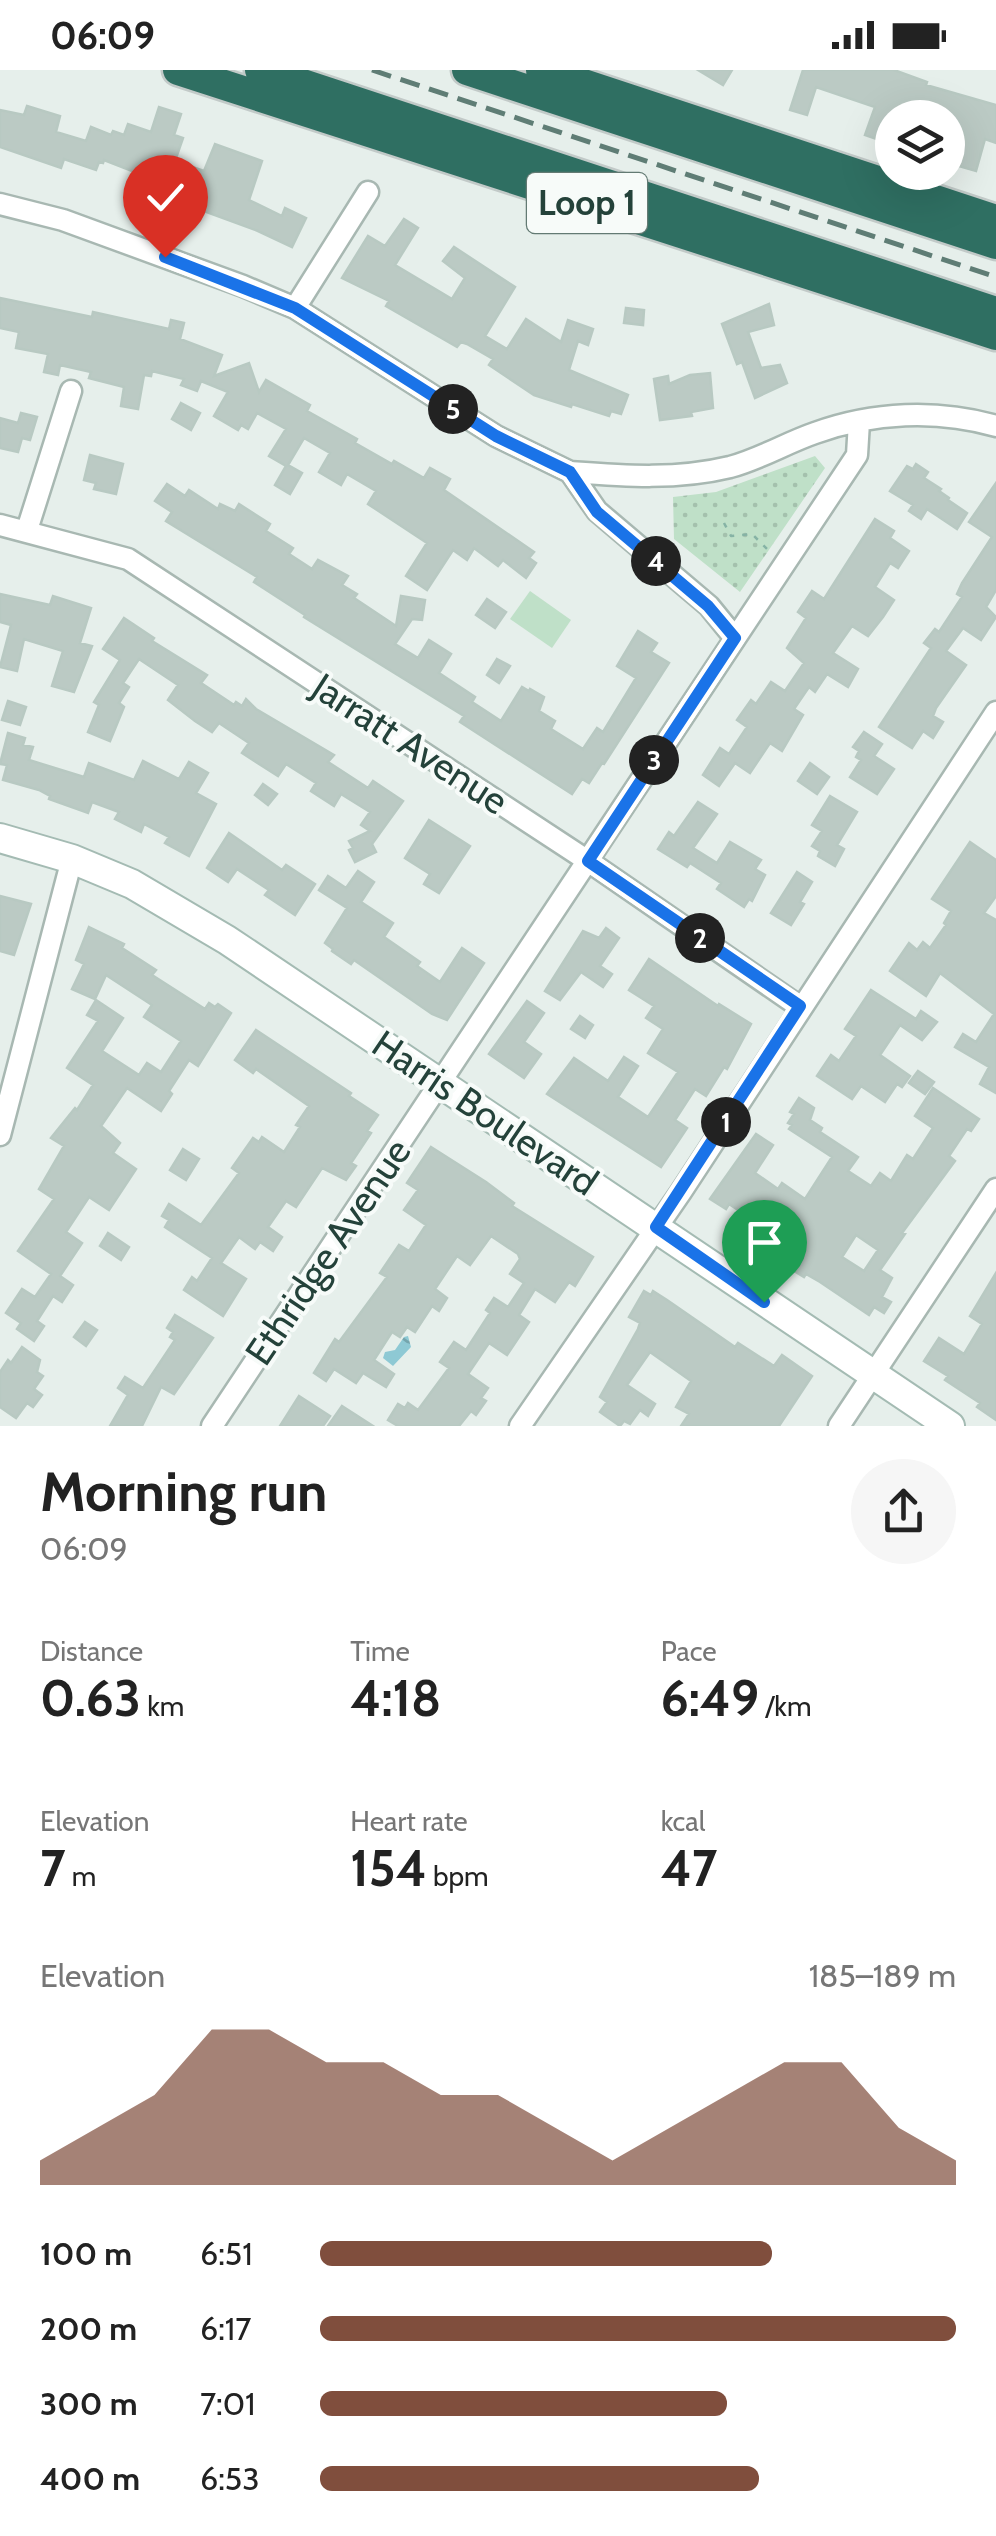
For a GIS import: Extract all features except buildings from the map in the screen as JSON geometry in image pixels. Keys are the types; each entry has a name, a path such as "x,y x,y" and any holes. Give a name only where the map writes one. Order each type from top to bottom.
{"highway":[{"name":"Loop 1","path":"178,70 996,336"},
{"path":"260,70 996,312"},
{"path":"467,70 996,244"},
{"path":"541,70 996,220"}],"street":[{"path":"295,308 368,192"},
{"path":"0,204 64,220 295,308 496,436 570,472 657,477 704,472 733,466 817,432 907,414 943,415 996,426"},
{"path":"28,530 70,392"},
{"name":"Ethridge Avenue","path":"212,1426 856,455 860,422"},
{"path":"570,472 597,512 708,606 735,638"},
{"name":"Jarratt Avenue","path":"0,525 128,558 588,861 800,1006"},
{"path":"520,1426 996,712"},
{"name":"Harris Boulevard","path":"0,838 72,859 132,884 227,940 950,1426"},
{"path":"0,1135 72,859"},
{"path":"840,1426 996,1188"}],"path":[{"path":"724,523 731,536 752,534 772,554"}],"green space":[{"path":"815,456 825,468 740,592 674,539 673,497 716,492"},
{"path":"530,591 571,620 552,648 510,619"}],"water":[{"path":"408,1336 411,1347 393,1366 383,1358 385,1352 395,1350"}],"railway":[{"path":"372,70 996,277"}],"route":[{"path":"165,257 295,308 496,436 570,472 597,512 708,606 735,638 588,861 800,1006 656,1227 764,1302"}]}
